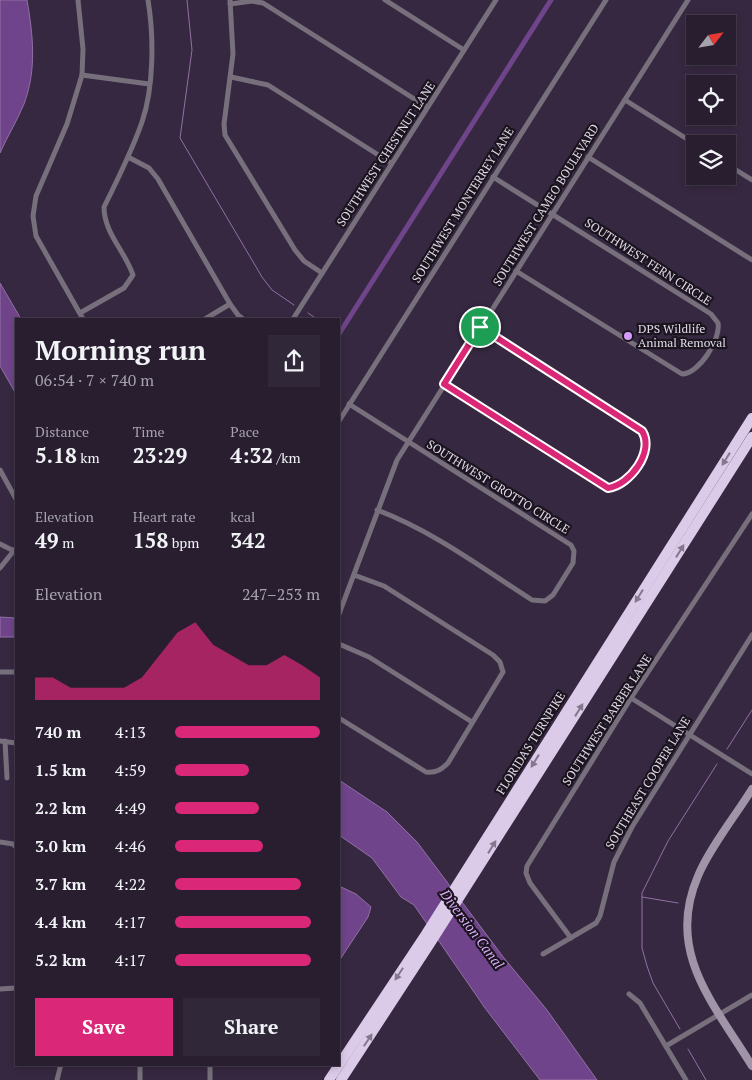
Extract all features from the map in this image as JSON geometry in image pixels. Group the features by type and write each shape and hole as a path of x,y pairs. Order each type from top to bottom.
{"highway":[{"name":"FLORIDA'S TURNPIKE","path":"341,1080 752,418"},
{"name":"FLORIDA'S TURNPIKE","path":"462,884 752,437"},
{"name":"FLORIDA'S TURNPIKE","path":"340,1064 429,938"},
{"name":"FLORIDA'S TURNPIKE","path":"329,1080 339,1066"}],"street":[{"path":"78,0 83,49 82,76 67,124 36,196 33,216 36,236 83,318"},
{"path":"80,313 124,288 133,275 129,264 104,220 104,207 128,158 142,120 149,84 152,41 148,0"},
{"path":"385,0 464,50"},
{"name":"SOUTHWEST CHESTNUT LANE","path":"294,318 496,0"},
{"name":"SOUTHWEST MONTERREY LANE","path":"340,419 606,0"},
{"name":"SOUTHWEST CAMEO BOULEVARD","path":"340,611 389,477 407,442 688,0"},
{"path":"322,273 304,261 295,250 225,135 224,124 233,54 230,2 252,1 263,3 427,107"},
{"path":"82,76 149,84"},
{"path":"231,77 268,85 391,163"},
{"path":"625,100 686,138"},
{"path":"588,157 752,260"},
{"path":"128,158 149,168 158,179 230,304 242,318"},
{"path":"736,170 752,180"},
{"name":"SOUTHWEST FERN CIRCLE","path":"493,177 711,314 718,322 718,336 698,367 688,374 682,374 516,271"},
{"path":"207,318 230,304"},
{"path":"444,384 608,488 618,486 633,473 646,448 646,438 642,431 480,327"},
{"name":"SOUTHWEST GROTTO CIRCLE","path":"348,404 571,545 574,551 573,563 554,595 545,601 532,600 422,530 400,518 377,510"},
{"path":"0,470 15,496"},
{"name":"SOUTHWEST BARBER LANE","path":"571,938 530,883 526,873 527,866 631,698 752,514"},
{"path":"0,544 15,551"},
{"path":"0,568 15,552"},
{"path":"340,719 426,772 433,773 442,769 448,763 503,672 500,662 493,655 384,586 354,574"},
{"name":"SOUTHEAST COOPER LANE","path":"543,954 596,923 600,916 614,862 632,827 752,635"},
{"path":"340,644 369,657 472,722"},
{"path":"0,672 15,672"},
{"path":"631,698 752,774"},
{"path":"7,778 2,741 15,743"},
{"path":"752,789 698,874 689,899 685,923 686,942 691,960 752,1066"},
{"path":"0,842 15,846"},
{"path":"0,989 15,988"},
{"path":"629,994 640,1003 686,1080"},
{"path":"666,1046 752,995"},
{"path":"57,1080 60,1066"},
{"path":"140,1066 140,1080"},
{"path":"210,1066 210,1080"}],"water":[{"path":"0,0 27,0 33,52 31,78 24,104 0,153"},
{"path":"0,283 20,318 15,318 15,392 0,366"},
{"path":"0,617 15,618 15,637 0,637"},
{"name":"Diversion Canal","path":"340,781 387,812 417,842 504,958 547,1010 597,1080 540,1080 485,1008 414,905 401,897 372,858 340,836"},
{"path":"340,886 356,894 371,907 368,917 340,959"}],"waterway":[{"path":"187,0 192,50 180,138 262,277 272,290 294,305"},
{"path":"340,332 551,0"},
{"path":"308,313 316,318"},
{"path":"727,749 752,710"},
{"path":"680,1029 653,983 647,966 642,948 642,893 668,841 717,764"},
{"path":"642,897 678,903"},
{"path":"688,1049 706,1080"}],"place":[{"name":"DPS Wildlife Animal Removal","path":"628,336"}],"route":[{"path":"480,327 631,422 642,431 646,438 646,448 633,473 625,481 618,486 608,488 444,384 480,327"}]}
